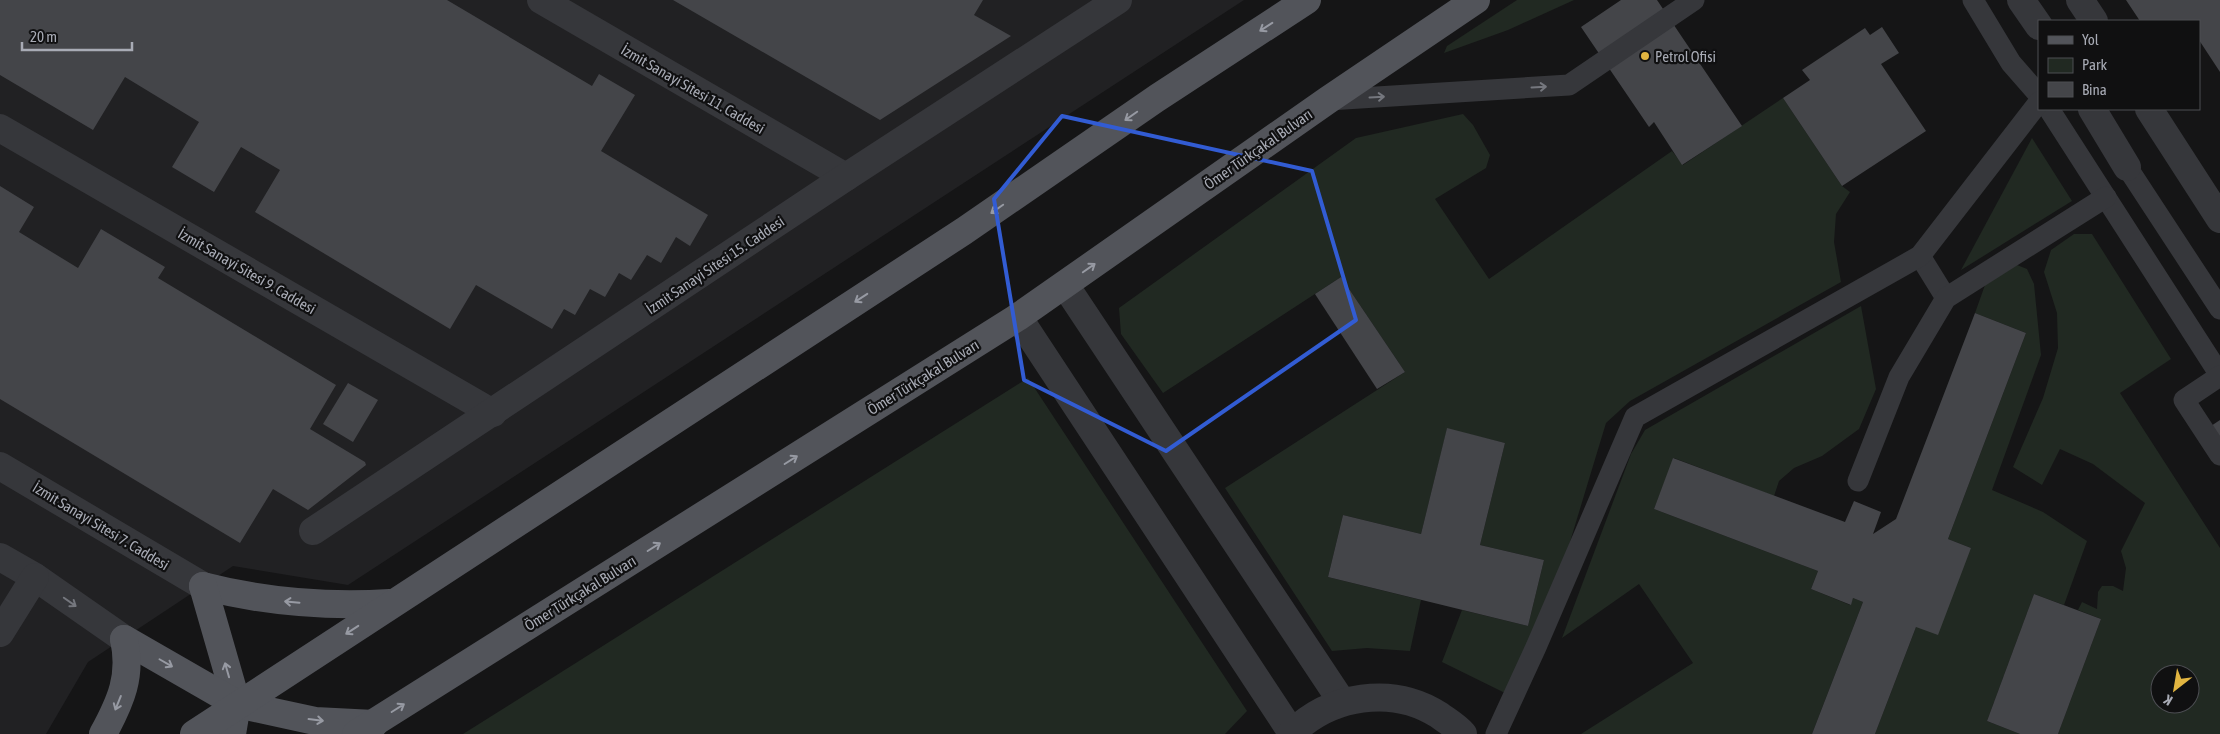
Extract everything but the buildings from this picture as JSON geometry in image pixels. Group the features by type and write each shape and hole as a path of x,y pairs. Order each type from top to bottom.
{"main road":[{"path":"194,734 237,704 964,231 1157,98 1307,0"},
{"name":"Ömer Türkçakal Bulvarı","path":"364,730 1018,317 1328,100 1476,0"},
{"path":"203,586 234,594 287,602 342,606 393,603"},
{"path":"203,586 237,704 232,734"},
{"path":"124,639 237,704 364,730"},
{"path":"103,734 125,685 128,657 124,639"}],"street":[{"name":"İzmit Sanayi Sitesi 11. Caddesi","path":"541,0 846,178"},
{"name":"İzmit Sanayi Sitesi 15. Caddesi","path":"313,531 1118,0"},
{"path":"2021,0 2038,25"},
{"path":"2080,0 2093,20"},
{"path":"2093,110 2127,167"},
{"path":"2150,110 2220,219"},
{"name":"İzmit Sanayi Sitesi 9. Caddesi","path":"0,128 493,413"},
{"path":"1064,285 1342,702"},
{"path":"1018,317 1291,733 1315,714 1342,702 1383,697 1424,706 1458,728 1463,734"},
{"name":"İzmit Sanayi Sitesi 7. Caddesi","path":"0,466 203,586"},
{"path":"0,557 34,577 124,639"},
{"path":"0,633 34,577"}],"lane":[{"path":"1328,100 1569,85 1694,0"},
{"path":"1973,0 2011,62 2038,94"},
{"path":"1496,734 1536,647 1635,417 1920,256 2038,103"},
{"path":"2050,110 2220,376 2184,400 2220,455"},
{"path":"2127,167 2220,310"},
{"path":"1858,481 1899,377 1946,298 2106,197"},
{"path":"1920,256 1946,298"}],"highlighted area":[{"path":"1062,116 1312,171 1356,320 1166,451 1024,380 994,199"}],"shaded area":[{"path":"0,0 1244,0 348,585 233,566 88,662 46,734 0,734"}],"green space":[{"path":"1517,0 1574,0 1508,30 1444,53 1447,46"},
{"path":"1783,98 1842,186 1850,192 1836,214 1834,242 1841,282 1630,401 1606,423 1543,631 1516,693 1503,692 1442,662 1462,610 1528,626 1544,560 1480,545 1505,443 1447,429 1421,534 1343,515 1328,577 1421,600 1410,651 1367,648 1332,651 1225,488 1405,372 1341,277 1163,393 1121,334 1119,308 1356,138 1463,114 1473,125 1490,155 1486,168 1435,199 1489,279 1672,151 1683,165"},
{"path":"2032,138 2072,201 1961,270"},
{"path":"2074,234 2092,234 2171,359 2120,393 2220,548 2220,734 2058,734 2101,619 2078,610 2082,602 2097,609 2098,592 2102,586 2113,586 2123,591 2126,568 2121,551 2145,503 2093,464 2060,449 2042,485 2013,467 2043,398 2058,348 2057,313 2044,272 2051,250"},
{"path":"2017,265 2027,269 2034,284 2041,355 1992,490 2043,512 2087,541 2064,605 2034,594 1987,721 2020,734 1875,734 1916,627 1971,548 1948,539 2026,333 1975,313 1985,285"},
{"path":"1861,306 1876,389 1859,429 1822,456 1794,468 1779,481 1774,496 1674,458 1654,509 1818,571 1811,589 1850,605 1853,598 1863,602 1812,734 1581,734 1693,663 1639,584 1562,638 1631,454 1645,430"},
{"path":"1028,378 1247,711 1225,734 463,734"}],"place":[{"name":"Petrol Ofisi","path":"1645,56"}]}
